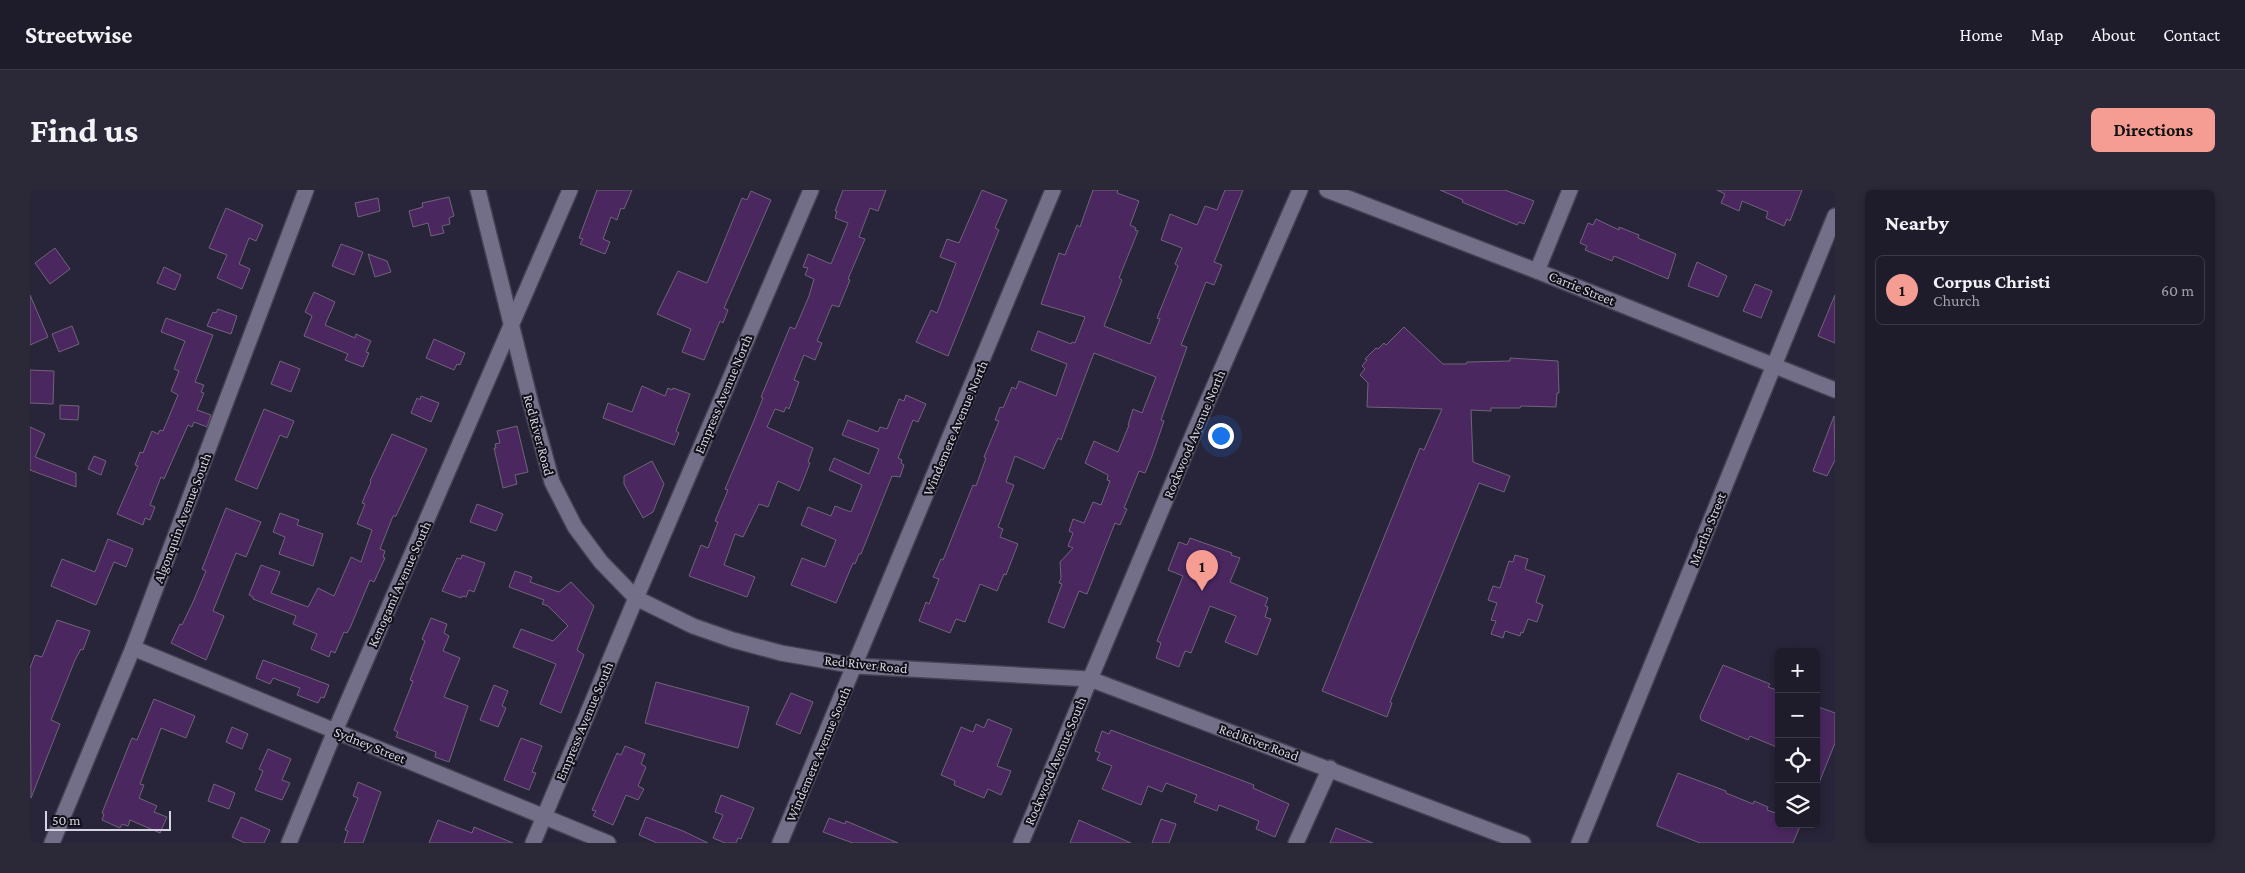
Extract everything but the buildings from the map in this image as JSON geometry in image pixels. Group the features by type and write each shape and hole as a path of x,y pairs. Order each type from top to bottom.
{"street":[{"name":"Algonquin Avenue South","path":"52,843 133,648 306,190"},
{"name":"Red River Road","path":"478,190 552,482 575,527 601,562 636,598 693,626 733,640 781,653 856,666 1090,679 1330,768 1515,842"},
{"name":"Kenogami Avenue South","path":"288,843 570,190"},
{"name":"Empress Avenue North","path":"636,598 811,190"},
{"name":"Windemere Avenue North","path":"856,666 1053,190"},
{"name":"Rockwood Avenue North","path":"1090,679 1195,430 1300,190"},
{"name":"Carrie Street","path":"1327,190 1538,271 1835,390"},
{"path":"1538,271 1570,190"},
{"name":"Martha Street","path":"1579,843 1835,216"},
{"name":"Empress Avenue South","path":"533,843 636,598"},
{"name":"Sydney Street","path":"133,648 608,843"},
{"name":"Windemere Avenue South","path":"780,843 856,666"},
{"name":"Rockwood Avenue South","path":"1021,843 1090,679"},
{"path":"1296,843 1330,768"}],"place":[{"name":"Corpus Christi","path":"1202,591"}]}
